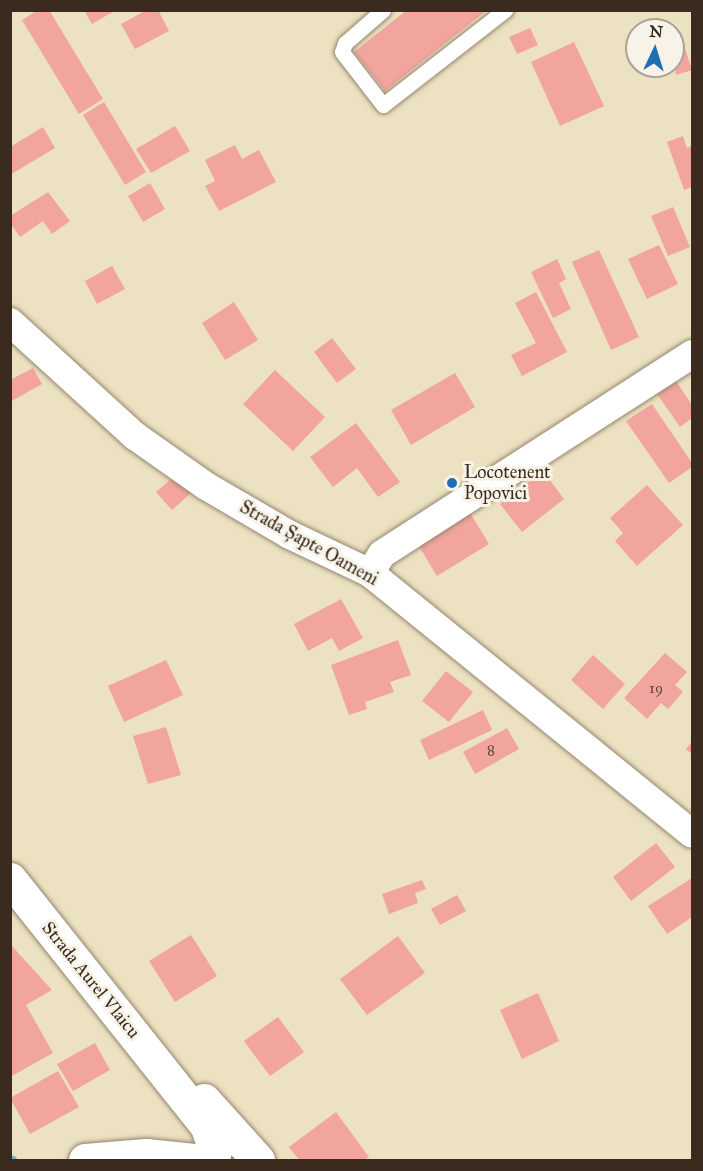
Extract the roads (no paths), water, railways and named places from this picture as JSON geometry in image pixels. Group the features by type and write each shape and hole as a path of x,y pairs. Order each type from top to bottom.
{"street":[{"name":"Strada Șapte Oameni","path":"10,322 135,436 179,467 290,535 370,573 693,834"},
{"path":"370,573 382,554 693,354"},
{"name":"Strada Aurel Vlaicu","path":"10,879 207,1126 216,1151 212,1161"},
{"path":"146,1155 166,1147 180,1132 182,1117 171,1080"},
{"name":"Strada Aurel Vlaicu","path":"171,1080 209,1103 258,1161"},
{"path":"85,1161 146,1155 194,1161"}],"lane":[{"path":"383,10 345,43 342,52 383,105 505,10"}],"place":[{"name":"Locotenent Popovici","path":"452,483"}]}
